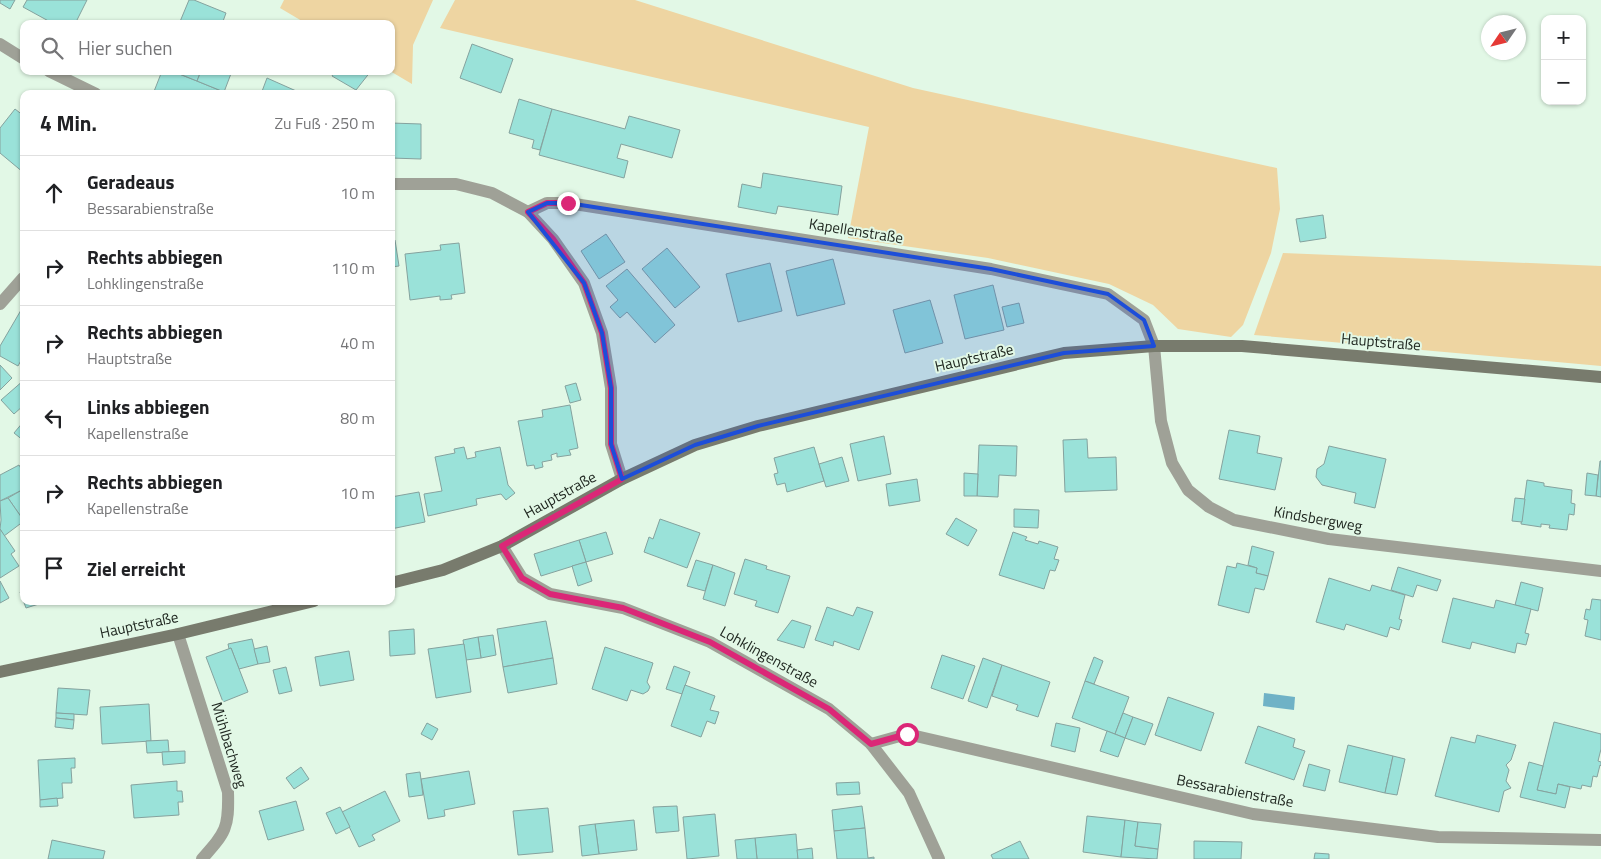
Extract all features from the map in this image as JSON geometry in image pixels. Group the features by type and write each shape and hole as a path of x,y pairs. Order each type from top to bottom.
{"main road":[{"name":"Hauptstraße","path":"395,582 443,570 502,546 622,479 695,445 758,426 1064,353 1154,346 1242,346 1601,377"},
{"name":"Hauptstraße","path":"0,672 178,634 298,605"}],"street":[{"path":"0,44 20,56"},
{"path":"57,75 88,90"},
{"path":"395,184 456,184 492,193 528,212 553,239 584,283 602,333 611,388 611,444 622,479"},
{"name":"Kapellenstraße","path":"528,212 547,203 568,203 991,269 1108,294 1144,320 1154,346"},
{"path":"0,304 20,281"},
{"name":"Kindsbergweg","path":"1154,346 1160,421 1172,462 1188,490 1209,507 1234,520 1328,539 1601,571"},
{"name":"Lohklingenstraße","path":"502,546 522,578 550,594 623,608 710,642 829,709 871,744 909,793 939,859"},
{"name":"Mühlbachweg","path":"178,634 228,792 229,819 220,839 202,859"},
{"name":"Bessarabienstraße","path":"871,744 907,734 1253,814 1438,837 1601,840"}],"highlighted area":[{"path":"547,203 568,203 991,269 1108,294 1144,320 1154,346 1064,353 758,426 695,445 622,479 611,444 611,388 602,333 584,283 528,212"}],"shaded area":[{"path":"284,0 433,0 413,45 412,84 395,74 395,20 300,20 280,8"},
{"path":"455,0 635,0 913,88 1277,168 1280,209 1271,253 1243,325 1231,337 1178,329 1153,305 1109,284 988,258 848,238 869,127 440,28"},
{"path":"1283,253 1601,266 1601,366 1254,335"}],"water":[{"path":"1264,693 1295,697 1294,710 1263,706"}],"building":[{"path":"0,0 15,0 10,9 0,3"},
{"path":"27,0 87,0 77,20 47,20 23,7"},
{"path":"189,0 194,0 226,13 223,20 181,20"},
{"path":"472,44 513,59 501,93 460,78"},
{"path":"160,75 182,75 219,90 155,90"},
{"path":"182,75 199,75 197,81"},
{"path":"199,75 230,75 225,90 219,90 197,81"},
{"path":"333,75 368,75 356,90"},
{"path":"267,78 294,90 262,90"},
{"path":"519,99 552,109 540,150 532,148 534,140 509,133"},
{"path":"15,109 20,113 20,170 0,153 0,128"},
{"path":"552,109 625,129 629,116 680,130 672,158 621,144 617,158 628,161 624,178 539,155"},
{"path":"395,123 421,124 421,159 395,158"},
{"path":"763,173 842,186 838,215 778,206 776,214 738,207 742,184 761,188"},
{"path":"1323,215 1326,238 1300,242 1296,219"},
{"path":"606,234 625,262 599,279 581,251"},
{"path":"395,240 399,266 395,266"},
{"path":"459,243 465,293 451,295 452,299 440,300 440,296 410,300 405,254 441,250 440,245"},
{"path":"667,248 700,287 675,308 642,269"},
{"path":"833,259 845,304 797,316 786,271"},
{"path":"770,263 782,311 738,322 726,274"},
{"path":"627,269 675,325 655,343 627,312 620,318 610,307 618,300 606,286"},
{"path":"993,285 1004,330 965,339 954,295"},
{"path":"930,300 943,343 905,353 893,310"},
{"path":"1019,303 1024,323 1007,327 1002,307"},
{"path":"20,312 20,362 18,366 0,356 0,346"},
{"path":"0,365 12,378 0,390"},
{"path":"20,383 20,409 14,414 1,400"},
{"path":"576,383 581,400 570,403 565,386"},
{"path":"570,405 578,448 569,450 571,455 557,457 557,453 551,455 552,460 542,462 543,467 535,469 534,465 527,466 518,421 543,417 542,410"},
{"path":"20,426 20,438 14,433"},
{"path":"1229,430 1260,436 1257,453 1282,458 1275,490 1219,479"},
{"path":"884,436 891,474 858,481 850,444"},
{"path":"1087,439 1088,458 1116,457 1117,490 1065,492 1063,440"},
{"path":"979,445 1017,446 1016,476 999,475 998,497 977,496"},
{"path":"1329,446 1386,459 1375,508 1354,503 1356,493 1322,485 1316,477 1317,469 1324,464"},
{"path":"464,447 467,459 476,457 475,452 500,447 508,485 515,493 506,500 501,494 476,499 477,505 428,516 424,494 442,491 435,457 455,453 454,449"},
{"path":"814,447 824,481 787,492 785,483 777,485 774,474 778,473 774,458"},
{"path":"842,457 849,481 826,487 819,464"},
{"path":"1601,461 1601,497 1596,496"},
{"path":"19,465 20,467 20,491 0,501 0,475"},
{"path":"964,473 978,474 977,496 964,496"},
{"path":"1587,473 1598,475 1596,496 1585,495"},
{"path":"917,479 920,501 889,506 886,484"},
{"path":"1527,480 1544,483 1544,486 1572,490 1571,503 1575,504 1574,515 1569,514 1567,530 1549,528 1550,525 1541,524 1541,527 1521,524"},
{"path":"20,491 20,515 8,498"},
{"path":"419,492 425,522 395,528 395,496"},
{"path":"8,498 20,515 20,524 4,536 0,529 0,501"},
{"path":"1515,498 1525,499 1522,522 1512,521"},
{"path":"1014,509 1039,510 1038,528 1014,527"},
{"path":"956,518 977,530 968,546 946,534"},
{"path":"660,519 700,533 687,568 644,552 649,537 653,539"},
{"path":"0,529 15,551 11,554 19,566 0,578"},
{"path":"606,532 613,554 586,562 579,540"},
{"path":"1013,532 1027,537 1025,540 1038,544 1039,541 1058,547 1054,559 1059,560 1055,571 1050,570 1044,589 999,575"},
{"path":"579,540 586,562 541,576 534,554"},
{"path":"1252,546 1274,552 1268,576 1256,573 1257,568 1248,565"},
{"path":"745,559 767,566 766,569 790,576 778,613 755,606 757,601 734,594"},
{"path":"696,560 713,565 705,591 687,586"},
{"path":"586,562 592,581 578,586 572,566"},
{"path":"1237,563 1257,568 1256,573 1268,576 1264,590 1255,588 1249,613 1218,605 1227,566 1236,568"},
{"path":"713,565 735,573 725,606 703,599"},
{"path":"1398,567 1441,580 1437,591 1417,585 1413,597 1391,590"},
{"path":"1329,578 1370,591 1372,585 1405,595 1399,619 1402,620 1399,630 1390,627 1387,637 1346,624 1344,630 1316,622"},
{"path":"0,581 9,598 0,603"},
{"path":"1521,582 1543,588 1538,611 1515,605"},
{"path":"1453,598 1494,608 1496,600 1531,609 1525,633 1529,634 1526,645 1517,643 1515,653 1472,642 1470,649 1442,642"},
{"path":"1592,599 1601,600 1601,640 1585,636 1588,620 1584,619 1586,609 1590,610"},
{"path":"25,605 36,605 26,608"},
{"path":"827,607 853,616 857,607 873,612 859,650 834,641 833,646 815,640"},
{"path":"792,620 811,626 804,648 777,640"},
{"path":"546,621 553,658 503,667 497,629"},
{"path":"414,629 415,654 390,656 389,631"},
{"path":"493,635 496,655 481,658 478,637"},
{"path":"478,637 481,658 466,660 463,640"},
{"path":"252,639 258,664 239,669 228,644"},
{"path":"464,644 471,692 436,698 428,649"},
{"path":"267,646 270,662 258,664 254,649"},
{"path":"605,647 653,663 647,682 650,687 648,691 643,694 631,690 627,701 592,689"},
{"path":"231,648 248,692 223,702 206,657"},
{"path":"349,651 354,680 320,686 315,657"},
{"path":"942,655 975,666 963,699 931,688"},
{"path":"1094,657 1103,661 1094,684 1085,681"},
{"path":"553,658 557,684 508,693 503,667"},
{"path":"983,658 1002,665 987,708 968,701"},
{"path":"1002,665 1050,682 1038,717 1016,710 1018,705 992,696"},
{"path":"674,666 690,672 682,694 666,689"},
{"path":"286,667 292,691 279,694 273,670"},
{"path":"1085,681 1129,697 1115,734 1072,718"},
{"path":"685,685 715,696 710,710 719,712 715,724 707,721 701,737 671,726"},
{"path":"58,688 90,690 87,715 56,713"},
{"path":"1168,697 1214,713 1201,751 1155,735"},
{"path":"149,704 151,741 102,744 100,707"},
{"path":"56,713 74,714 74,720 56,718"},
{"path":"1123,713 1133,717 1125,738 1115,734"},
{"path":"1133,717 1153,724 1145,745 1125,738"},
{"path":"56,718 74,720 73,729 55,727"},
{"path":"1554,722 1601,734 1601,749 1598,761 1601,762 1601,766 1597,777 1593,776 1591,787 1582,785 1581,789 1558,784 1556,794 1537,790"},
{"path":"427,723 438,729 432,740 421,734"},
{"path":"1056,723 1080,728 1075,752 1051,746"},
{"path":"1258,726 1295,739 1293,747 1305,751 1294,780 1245,763"},
{"path":"1107,731 1125,738 1118,757 1100,751"},
{"path":"1477,735 1516,745 1511,760 1506,765 1509,770 1506,781 1511,788 1504,791 1499,812 1435,796 1451,737 1475,743"},
{"path":"168,740 169,752 147,753 146,741"},
{"path":"1348,745 1393,756 1385,793 1339,782"},
{"path":"185,751 185,763 163,765 162,752"},
{"path":"1393,756 1405,759 1397,795 1385,793"},
{"path":"75,758 75,768 71,768 72,783 62,783 63,798 40,800 38,760"},
{"path":"1529,762 1543,766 1537,790 1556,794 1558,784 1570,787 1565,808 1520,797"},
{"path":"1309,764 1330,770 1325,791 1303,786"},
{"path":"301,767 309,779 294,789 286,778"},
{"path":"469,771 475,804 444,810 445,816 428,819 421,779"},
{"path":"420,772 423,795 409,797 406,774"},
{"path":"177,781 177,791 182,791 183,802 178,802 179,815 134,818 131,785"},
{"path":"859,782 860,794 837,795 836,783"},
{"path":"385,791 400,821 372,835 375,840 359,847 342,812"},
{"path":"57,798 58,806 40,807 40,800"},
{"path":"296,801 304,830 268,840 259,811"},
{"path":"677,806 679,831 656,833 653,807"},
{"path":"862,806 865,828 834,831 832,810"},
{"path":"340,807 350,827 336,834 326,813"},
{"path":"548,808 553,852 518,855 513,811"},
{"path":"715,814 719,856 687,859 683,817"},
{"path":"1087,816 1125,820 1121,857 1083,852"},
{"path":"634,820 637,850 599,854 595,824"},
{"path":"1125,820 1138,822 1135,846 1158,849 1157,859 1121,857"},
{"path":"1138,822 1161,824 1158,849 1135,846"},
{"path":"595,824 599,854 582,856 579,826"},
{"path":"865,828 868,858 874,857 874,859 837,859 834,831"},
{"path":"796,834 798,859 757,859 755,838"},
{"path":"755,838 757,859 737,859 735,840"},
{"path":"52,840 105,851 103,859 48,859"},
{"path":"1020,841 1029,859 993,859 991,855"},
{"path":"1194,841 1242,842 1241,859 1194,859"},
{"path":"812,848 813,859 798,859 797,850"},
{"path":"1315,853 1329,854 1329,859 1314,859"}],"route":[{"path":"568,203 547,203 528,212 553,239 584,283 602,333 611,388 611,444 622,479 502,546 522,578 550,594 623,608 710,642 829,709 871,744 907,734"}]}
